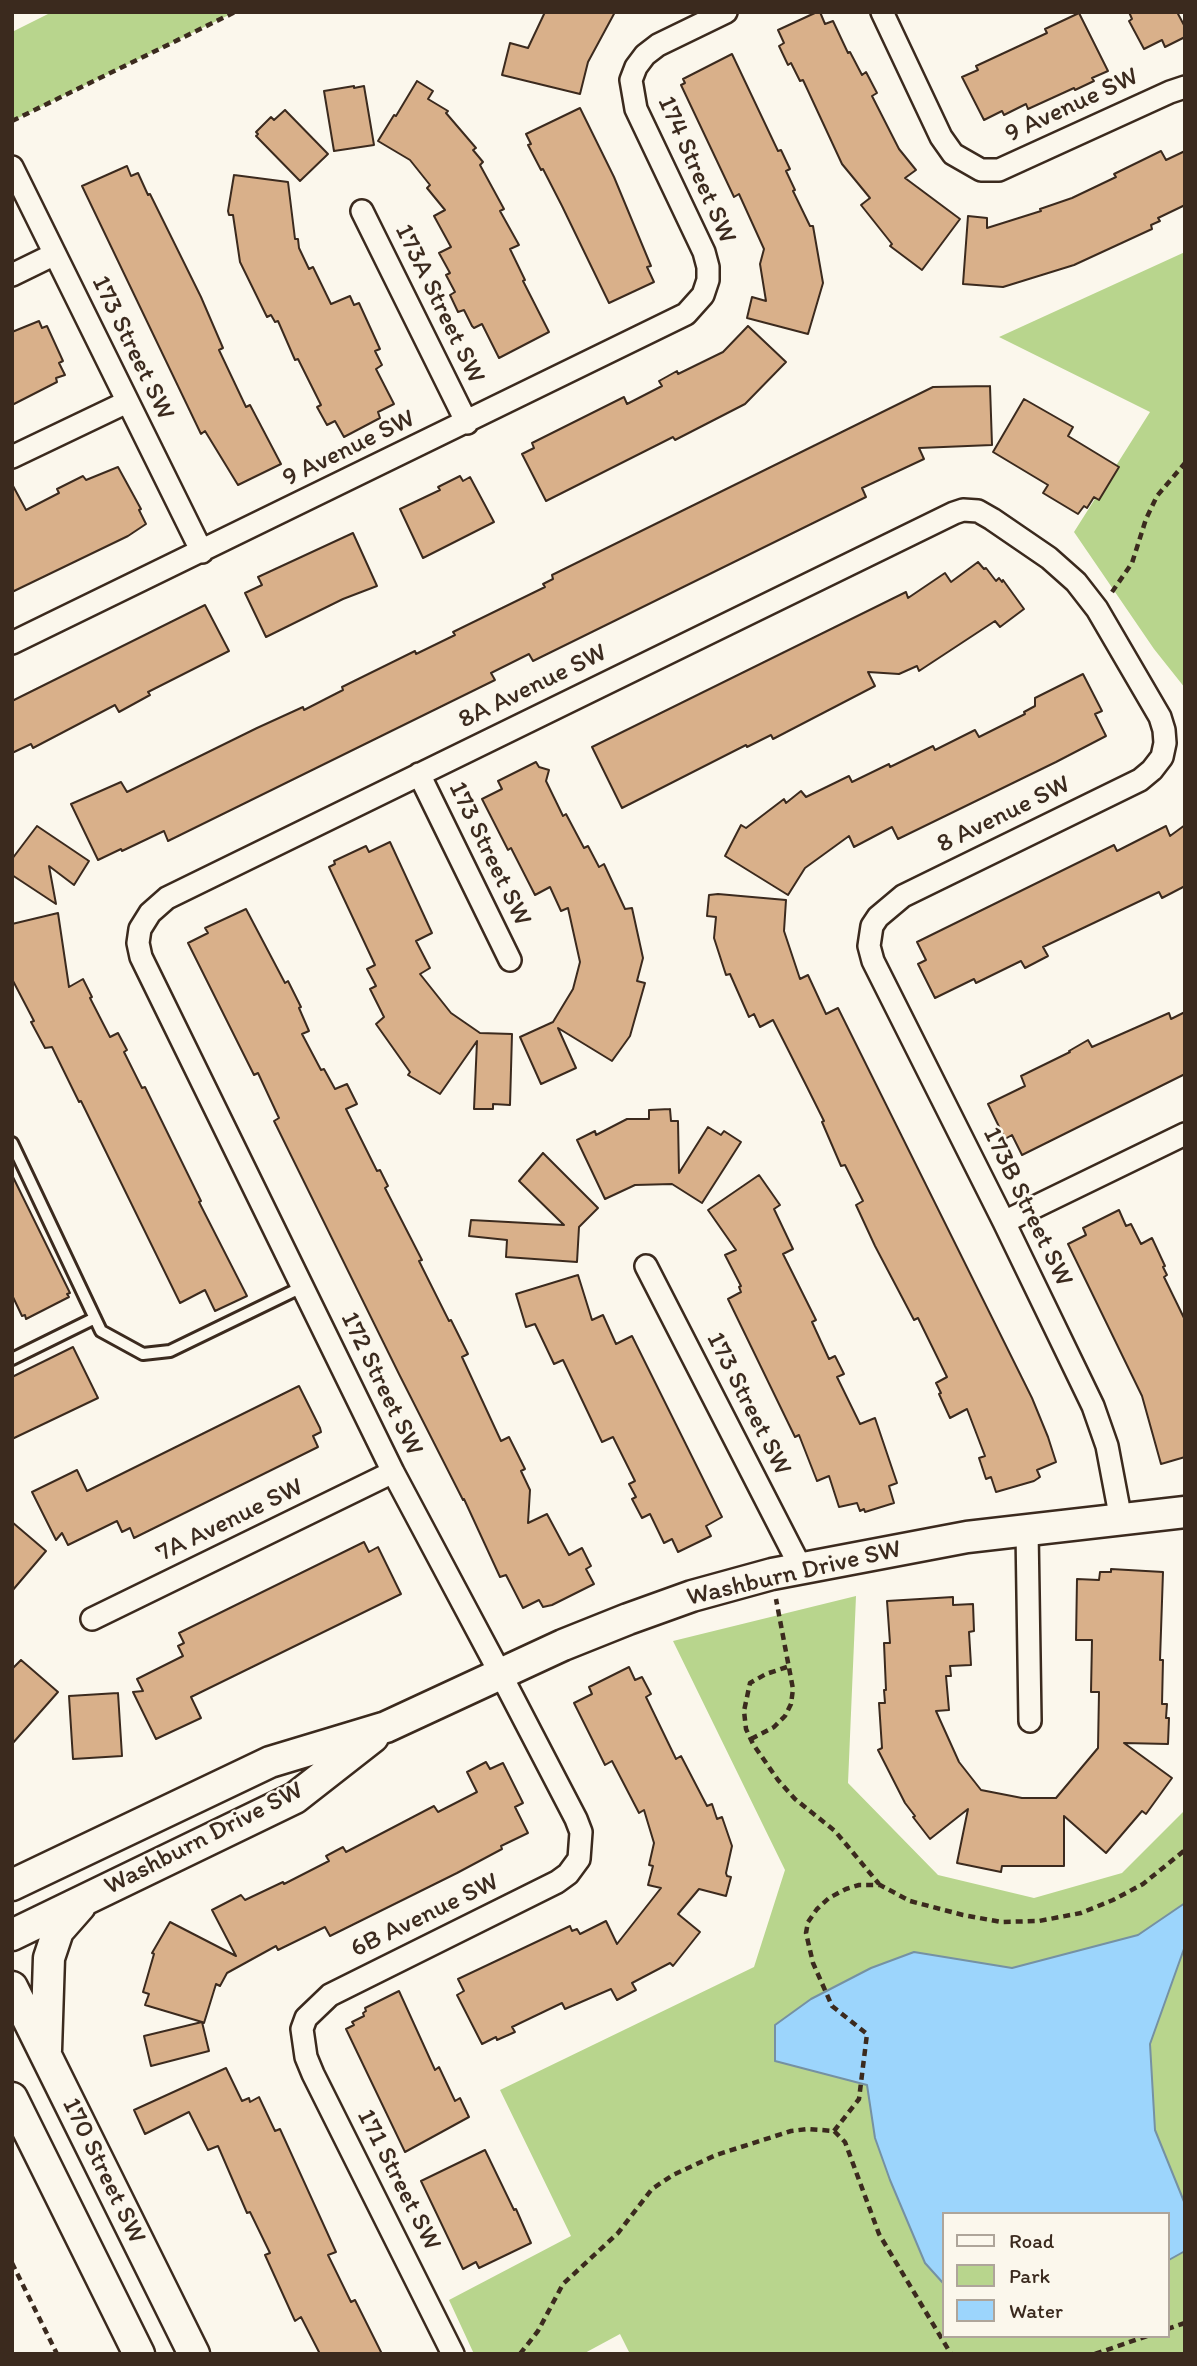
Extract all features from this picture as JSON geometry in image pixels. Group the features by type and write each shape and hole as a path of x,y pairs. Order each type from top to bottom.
{"street":[{"name":"174 Street SW","path":"703,295 708,280 704,252 636,109 631,80 645,55 726,12"},
{"name":"9 Avenue SW","path":"882,12 941,137 953,154 981,170 999,170 1185,87"},
{"name":"173 Street SW","path":"12,167 202,552"},
{"name":"173A Street SW","path":"362,211 467,423"},
{"path":"12,275 55,254"},
{"name":"9 Avenue SW","path":"12,643 674,322 695,306 703,295"},
{"path":"12,457 127,402"},
{"name":"8A Avenue SW","path":"140,929 149,913 166,898 954,513 963,510 978,511 1049,558 1076,582 1097,609"},
{"name":"8 Avenue SW","path":"872,926 888,906 903,896 1140,780 1162,757 1165,743 1160,717 1097,609"},
{"name":"173 Street SW","path":"419,774 510,960"},
{"name":"173B Street SW","path":"872,926 869,946 873,961 1093,1406 1107,1446 1121,1520"},
{"name":"172 Street SW","path":"140,929 138,943 141,957 302,1287 393,1472 576,1819 581,1832 579,1859"},
{"path":"1004,1222 1185,1133"},
{"name":"173 Street SW","path":"646,1266 787,1571"},
{"name":"7A Avenue SW","path":"92,1619 393,1472"},
{"name":"Washburn Drive SW","path":"21,1874 270,1762 386,1727 500,1673 628,1619 692,1596 787,1571 955,1539 1185,1512"},
{"path":"1027,1530 1030,1721"},
{"name":"Washburn Drive SW","path":"12,1935 295,1798 386,1727"},
{"name":"6B Avenue SW","path":"302,2029 306,2018 330,1995 556,1882 569,1874 579,1859"},
{"path":"46,2055 49,1958 58,1931 87,1898"},
{"name":"170 Street SW","path":"12,1987 194,2354"},
{"name":"171 Street SW","path":"302,2029 306,2057 313,2074 453,2354"},
{"name":"170 Street SW","path":"12,2098 139,2354"}],"lane":[{"path":"12,1143 101,1331 143,1354 170,1351 302,1287"},
{"path":"12,1359 94,1318"}],"path":[{"path":"12,121 235,12"},
{"path":"1097,609 1132,563 1146,519 1157,496 1185,463"},
{"path":"751,1738 774,1727 785,1716 791,1704 793,1689 787,1667 787,1571"},
{"path":"787,1667 750,1683 744,1711 746,1728 751,1738 778,1780 795,1799 835,1831 880,1885 910,1901 1001,1922 1039,1921 1081,1913 1113,1900 1143,1884 1185,1850"},
{"path":"834,2131 859,2099 867,2034 832,2006 813,1963 806,1933 808,1922 829,1898 846,1889 859,1885 880,1885"},
{"path":"520,2354 538,2331 563,2284 618,2233 652,2189 673,2175 716,2155 783,2133 808,2129 834,2131 845,2142 879,2234 951,2354"},
{"path":"12,2263 57,2354"},
{"path":"1095,2354 1141,2338"}],"green space":[{"path":"52,12 235,12 14,120 12,32"},
{"path":"1185,252 1185,688 1154,649 1074,532 1150,412 999,337"},
{"path":"856,1596 848,1783 938,1875 1034,1898 1122,1873 1185,1810 1185,2354 630,2354 620,2334 583,2354 474,2354 449,2300 571,2236 500,2090 754,1967 785,1870 673,1641"}],"water":[{"path":"1185,1903 1185,1946 1150,2044 1155,2130 1185,2204 1185,2251 1169,2260 1169,2212 942,2212 942,2282 925,2263 890,2180 875,2138 867,2085 775,2061 775,2025 811,1999 871,1968 914,1952 1012,1968 1138,1935"}],"building":[{"path":"545,12 615,12 588,62 580,94 502,75 510,43 528,48"},
{"path":"820,12 825,24 833,21 862,75 866,72 877,93 872,96 899,149 916,170 905,178 960,219 922,270 890,246 892,244 861,205 870,198 842,164 803,80 800,81 791,63 788,65 779,46 784,43 778,30"},
{"path":"1129,12 1177,12 1185,27 1185,37 1165,47 1162,40 1144,49 1129,21 1132,19"},
{"path":"1079,13 1108,71 1092,78 1094,81 1028,109 1026,104 1004,115 1002,111 984,120 962,77 978,70 976,66 1047,33 1045,29"},
{"path":"732,54 778,151 781,150 790,169 786,171 795,190 793,191 810,226 813,226 823,283 808,334 747,318 752,297 766,301 760,264 764,249 739,194 734,197 681,85 685,83 683,79"},
{"path":"417,81 433,91 428,99 448,111 446,113 476,148 473,150 483,162 480,165 504,209 500,211 519,245 510,249 549,332 499,358 482,324 474,328 464,310 458,312 450,295 455,292 446,275 450,273 439,253 451,247 434,216 445,210 427,188 430,185 410,160 378,141"},
{"path":"364,86 374,145 334,151 324,91"},
{"path":"580,108 614,177 651,266 647,267 654,282 609,303 562,206 528,145 531,144 526,134"},
{"path":"285,110 328,154 300,181 256,136 256,132 271,117 274,120"},
{"path":"1161,151 1166,160 1185,151 1185,205 1158,218 1160,221 1151,225 1152,229 1074,265 1003,287 963,284 968,216 987,218 987,228 1041,211 1040,209 1072,198 1116,177 1114,174"},
{"path":"127,166 131,176 138,173 148,195 150,194 201,297 223,348 219,350 246,407 250,405 281,464 238,485 205,431 201,434 82,186"},
{"path":"234,175 288,182 295,239 298,239 299,248 309,269 313,267 331,304 350,296 354,305 359,303 380,349 375,351 382,365 376,369 394,404 378,412 380,418 344,437 335,421 327,425 317,407 321,405 298,359 295,360 278,321 275,322 271,315 267,317 240,262 233,215 229,215 228,211"},
{"path":"39,321 42,328 47,326 63,361 59,363 65,375 56,378 57,382 12,405 12,332"},
{"path":"748,326 786,362 745,404 546,501 522,454 534,448 532,443 624,397 627,404 662,386 659,381 723,352"},
{"path":"990,386 992,445 919,448 924,459 862,488 866,497 533,661 529,654 491,673 495,680 168,841 164,831 98,860 71,804 121,782 127,792 257,728 303,707 304,710 343,690 342,687 415,651 416,654 455,635 453,632 545,587 543,584 553,579 552,575 933,387"},
{"path":"1024,399 1073,427 1068,436 1119,467 1099,500 1094,497 1087,508 1084,506 1078,514 1043,493 1048,485 993,452"},
{"path":"118,467 141,509 139,510 146,524 128,536 12,592 12,484 26,510 59,493 57,489 83,476 86,480"},
{"path":"460,476 463,481 470,477 494,522 423,558 400,509 440,490 438,487"},
{"path":"353,533 377,586 343,599 266,637 245,593 262,585 258,577"},
{"path":"978,562 996,581 999,578 1002,582 1003,580 1024,609 1000,627 995,621 919,671 917,666 899,674 868,672 875,686 773,739 771,735 747,747 746,745 622,808 592,747 906,592 908,598 945,573 951,582"},
{"path":"205,605 229,651 148,692 150,695 119,712 115,705 33,748 31,744 12,753 12,701"},
{"path":"1083,674 1102,711 1095,714 1106,736 1056,762 898,839 892,827 854,847 849,836 805,868 788,895 725,856 741,825 746,828 784,799 786,803 801,791 806,797 849,776 852,782 933,746 935,750 975,730 979,737 1025,714 1024,712 1035,706 1035,698"},
{"path":"536,762 539,767 549,770 546,781 563,816 566,814 584,848 588,846 599,867 604,864 625,909 632,908 643,958 637,981 645,983 630,1036 612,1061 558,1028 576,1068 541,1084 520,1037 553,1022 573,989 580,962 568,908 561,911 550,887 535,895 482,799 502,789 498,781"},
{"path":"1185,825 1185,886 1162,898 1159,892 1043,947 1048,956 1025,968 1021,961 976,983 974,979 935,998 918,964 926,960 917,942 1114,845 1117,851 1166,826 1170,836"},
{"path":"37,826 89,861 74,885 49,866 56,904 12,875 12,859"},
{"path":"390,842 432,933 416,941 430,968 420,974 451,1013 480,1033 512,1034 510,1105 493,1104 493,1109 474,1109 477,1041 440,1094 408,1075 410,1072 376,1024 384,1017 370,989 376,986 367,969 375,965 329,867 335,864 334,861 366,846 369,852"},
{"path":"709,895 786,900 784,931 800,979 808,975 826,1014 838,1008 1032,1398 1056,1462 1037,1470 1040,1477 1034,1481 996,1492 991,1477 986,1479 979,1458 985,1456 967,1409 950,1418 936,1383 947,1377 918,1318 914,1320 875,1246 856,1205 863,1201 845,1165 841,1166 822,1122 824,1121 807,1087 773,1020 760,1027 754,1014 749,1017 730,974 726,975 714,938 716,917 707,916"},
{"path":"246,909 285,983 288,981 301,1007 299,1008 309,1031 302,1034 321,1070 324,1069 335,1089 347,1084 357,1104 346,1109 377,1171 380,1170 388,1186 385,1188 422,1260 419,1261 468,1354 462,1357 501,1441 509,1437 525,1469 521,1471 530,1490 528,1523 547,1514 569,1555 582,1548 591,1566 586,1569 594,1584 552,1605 543,1607 539,1600 523,1608 506,1575 500,1577 464,1499 274,1121 279,1118 258,1073 254,1075 188,943 208,933 205,928"},
{"path":"58,913 69,987 83,979 110,1037 118,1033 127,1050 124,1052 142,1088 145,1087 247,1296 215,1311 205,1290 180,1303 81,1101 79,1102 52,1047 45,1048 12,979 12,924"},
{"path":"1185,1012 1185,1074 1022,1155 1012,1135 1005,1139 988,1104 1025,1086 1021,1076 1088,1040 1092,1047 1169,1013 1171,1019"},
{"path":"670,1109 671,1121 678,1121 679,1173 708,1127 721,1135 724,1131 741,1142 702,1203 672,1184 635,1185 605,1199 577,1140 595,1131 596,1135 627,1119 649,1119 649,1110"},
{"path":"543,1153 598,1208 579,1227 577,1262 506,1257 507,1240 469,1236 471,1220 564,1225 519,1181"},
{"path":"12,1175 70,1293 67,1294 69,1297 26,1319 12,1295"},
{"path":"759,1175 780,1205 774,1209 793,1249 783,1254 816,1320 812,1322 829,1359 835,1356 844,1374 837,1377 860,1424 875,1418 897,1483 889,1486 894,1503 865,1512 864,1509 860,1511 857,1503 839,1507 829,1476 817,1481 799,1435 795,1437 728,1299 741,1292 741,1286 725,1255 736,1250 708,1210"},
{"path":"1119,1210 1126,1226 1131,1224 1141,1244 1152,1238 1165,1266 1163,1267 1167,1275 1164,1277 1185,1320 1185,1457 1161,1464 1142,1396 1068,1244 1086,1235 1083,1228"},
{"path":"578,1275 592,1320 603,1315 616,1344 632,1336 722,1517 706,1526 711,1536 678,1552 672,1539 664,1543 650,1514 642,1518 632,1499 636,1497 629,1484 635,1481 613,1437 602,1442 563,1360 554,1364 535,1324 526,1327 516,1294"},
{"path":"73,1347 98,1398 12,1439 12,1377"},
{"path":"299,1386 320,1428 321,1432 313,1436 318,1447 134,1538 130,1528 122,1532 117,1521 68,1545 62,1533 56,1540 32,1492 77,1470 87,1491"},
{"path":"12,1522 46,1551 12,1591"},
{"path":"364,1542 369,1552 378,1547 401,1594 191,1697 201,1718 156,1739 133,1692 143,1691 137,1679 183,1656 178,1646 184,1643 179,1633"},
{"path":"1111,1569 1163,1572 1160,1660 1163,1660 1162,1704 1167,1704 1166,1718 1169,1718 1168,1744 1124,1743 1172,1778 1146,1814 1142,1811 1106,1853 1064,1816 1064,1866 1002,1866 1001,1872 957,1863 968,1809 930,1839 913,1817 915,1816 905,1803 878,1750 882,1748 879,1703 885,1703 886,1690 884,1643 890,1643 887,1601 953,1597 953,1605 973,1604 974,1631 969,1632 971,1665 950,1666 951,1676 946,1676 949,1710 936,1711 959,1762 981,1790 1022,1798 1056,1798 1098,1748 1099,1692 1091,1692 1092,1640 1076,1640 1077,1579 1099,1580 1100,1572 1111,1572"},
{"path":"21,1660 58,1692 12,1744 12,1669"},
{"path":"629,1667 635,1680 642,1677 651,1694 646,1697 676,1759 681,1756 707,1806 712,1804 717,1819 722,1817 732,1846 726,1873 731,1877 726,1896 699,1889 678,1914 700,1932 673,1966 670,1963 632,1983 636,1990 617,2000 611,1989 565,2009 562,2003 512,2027 515,2032 482,2044 457,1995 464,1991 458,1979 570,1926 572,1931 577,1929 580,1934 606,1921 617,1944 661,1888 648,1885 653,1866 649,1865 654,1843 644,1810 639,1813 612,1761 605,1765 574,1703 592,1694 589,1687"},
{"path":"118,1693 122,1756 73,1759 69,1696"},
{"path":"486,1762 490,1769 503,1763 523,1803 515,1807 528,1833 457,1873 330,1936 325,1927 278,1950 276,1946 227,1973 220,1986 216,1984 204,2023 145,2005 149,1994 143,1992 154,1954 152,1953 170,1922 236,1956 212,1910 241,1895 245,1900 283,1882 284,1884 329,1861 326,1856 343,1847 346,1852 434,1806 438,1812 477,1792 467,1772"},
{"path":"399,1991 435,2070 439,2067 455,2101 460,2098 469,2117 405,2152 346,2029 354,2025 352,2022 364,2016 365,2008"},
{"path":"202,2022 209,2051 151,2066 144,2036"},
{"path":"226,2068 242,2101 249,2098 250,2102 259,2097 275,2131 280,2129 336,2252 328,2255 351,2302 355,2300 382,2354 320,2354 301,2317 295,2321 265,2255 270,2253 250,2212 247,2213 218,2146 208,2150 189,2112 145,2134 134,2110"},
{"path":"485,2150 531,2243 479,2268 476,2262 463,2269 421,2181"}]}
